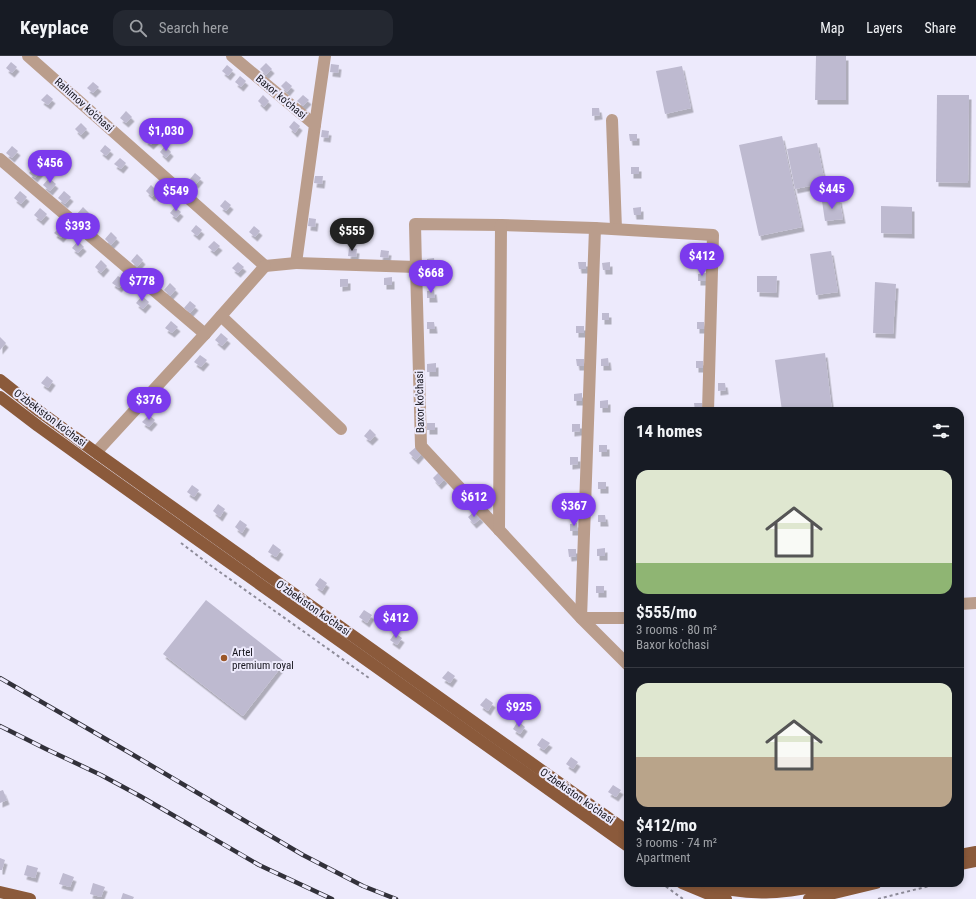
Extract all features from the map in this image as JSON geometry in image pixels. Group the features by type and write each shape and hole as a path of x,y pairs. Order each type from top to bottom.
{"main road":[{"name":"O'zbekiston ko'chasi","path":"0,380 38,411 624,829"},
{"name":"O'zbekiston ko'chasi","path":"0,397 60,442 624,843"},
{"path":"964,854 976,852"},
{"path":"964,863 976,861"},
{"path":"692,887 726,899"},
{"path":"719,887 741,894 772,894 816,887"},
{"path":"809,899 859,887"},
{"path":"0,892 30,899"}],"street":[{"name":"Rahimov ko'chasi","path":"28,56 265,266"},
{"name":"Baxor ko'chasi","path":"232,56 315,125 296,264"},
{"path":"315,125 325,56"},
{"path":"612,120 616,229"},
{"path":"0,159 205,334"},
{"name":"Baxor ko'chasi","path":"502,225 415,224 421,446 581,618 624,661"},
{"path":"500,530 502,225 595,228 714,235 708,407"},
{"path":"595,228 581,618 624,618"},
{"path":"98,454 100,448 205,334 265,266 296,264 416,267"},
{"path":"221,316 341,429"},
{"path":"964,604 976,603"}],"path":[{"path":"666,887 683,899"},
{"path":"878,899 925,887"}],"building":[{"path":"816,56 846,56 846,100 815,100"},
{"path":"11,62 17,67 12,73 6,68"},
{"path":"266,63 272,69 266,75 260,69"},
{"path":"331,64 339,65 338,73 330,72"},
{"path":"227,65 233,70 228,76 222,71"},
{"path":"682,66 691,108 665,114 656,71"},
{"path":"240,76 246,81 241,87 235,82"},
{"path":"286,81 292,86 287,92 281,86"},
{"path":"93,82 99,87 93,93 87,88"},
{"path":"47,94 53,99 48,105 41,100"},
{"path":"263,95 269,101 264,107 258,101"},
{"path":"303,95 309,100 303,106 297,101"},
{"path":"937,95 969,95 968,183 936,182"},
{"path":"592,108 599,108 600,115 592,116"},
{"path":"126,111 132,117 126,123 120,118"},
{"path":"294,121 300,126 295,133 289,127"},
{"path":"81,123 87,129 81,135 75,129"},
{"path":"322,130 329,131 328,138 321,137"},
{"path":"151,134 157,139 151,145 145,140"},
{"path":"629,134 637,134 637,141 630,141"},
{"path":"782,136 802,227 759,236 739,145"},
{"path":"817,143 825,183 795,189 787,149"},
{"path":"105,145 111,150 106,156 100,151"},
{"path":"12,146 18,151 12,158 6,153"},
{"path":"165,146 171,152 166,158 160,152"},
{"path":"120,158 126,163 121,169 114,164"},
{"path":"35,166 41,171 35,178 29,173"},
{"path":"631,167 639,167 639,174 631,174"},
{"path":"195,173 201,178 196,184 190,179"},
{"path":"315,176 323,176 322,184 314,183"},
{"path":"49,178 56,184 50,191 43,185"},
{"path":"151,185 157,191 152,197 146,191"},
{"path":"20,191 27,197 21,204 14,198"},
{"path":"64,191 71,197 65,204 58,198"},
{"path":"839,198 843,219 825,221 822,201"},
{"path":"225,200 231,205 226,211 220,206"},
{"path":"881,206 912,207 912,234 881,233"},
{"path":"83,207 89,213 83,220 77,214"},
{"path":"175,207 181,212 176,218 170,213"},
{"path":"641,207 641,215 634,215 633,208"},
{"path":"40,208 47,214 41,221 34,215"},
{"path":"309,218 316,219 315,227 308,226"},
{"path":"196,225 202,230 197,236 191,231"},
{"path":"61,226 67,231 61,238 54,233"},
{"path":"254,226 260,231 255,237 249,232"},
{"path":"111,232 117,238 111,245 105,239"},
{"path":"78,241 84,247 78,253 72,248"},
{"path":"214,241 220,246 214,252 208,247"},
{"path":"349,248 357,249 356,257 348,256"},
{"path":"381,250 389,251 388,258 380,257"},
{"path":"831,251 838,292 816,295 810,254"},
{"path":"137,254 143,260 137,267 131,261"},
{"path":"434,258 435,266 427,266 427,259"},
{"path":"101,260 107,266 101,273 95,267"},
{"path":"238,262 244,267 238,273 232,268"},
{"path":"578,262 586,262 586,269 579,269"},
{"path":"610,262 610,270 603,270 602,263"},
{"path":"153,269 160,275 154,281 147,276"},
{"path":"706,273 706,281 698,281 698,274"},
{"path":"118,276 125,281 119,288 112,283"},
{"path":"757,276 777,276 776,293 757,292"},
{"path":"392,277 392,285 384,285 384,278"},
{"path":"340,279 348,279 348,286 340,287"},
{"path":"875,282 896,284 893,334 873,333"},
{"path":"170,283 176,289 170,296 164,290"},
{"path":"434,290 435,298 427,298 427,291"},
{"path":"142,296 149,302 143,309 136,303"},
{"path":"190,301 196,306 190,313 184,308"},
{"path":"602,313 609,313 609,320 602,320"},
{"path":"171,321 178,327 172,333 165,328"},
{"path":"427,322 434,322 435,329 427,329"},
{"path":"697,322 704,322 705,329 697,329"},
{"path":"576,326 584,326 584,333 576,333"},
{"path":"221,333 228,339 222,346 215,340"},
{"path":"0,337 6,343 0,350"},
{"path":"825,353 832,407 781,407 775,360"},
{"path":"200,355 207,360 201,367 194,362"},
{"path":"608,358 609,366 601,366 601,359"},
{"path":"576,359 584,359 584,366 577,366"},
{"path":"696,361 703,361 703,368 696,368"},
{"path":"436,363 436,372 427,372 427,364"},
{"path":"47,376 53,381 48,388 41,383"},
{"path":"718,383 725,383 726,390 718,391"},
{"path":"582,393 582,401 574,401 574,394"},
{"path":"608,400 608,408 600,408 600,401"},
{"path":"694,403 702,403 702,407 694,407"},
{"path":"149,415 155,420 149,427 142,422"},
{"path":"427,423 435,423 435,430 427,430"},
{"path":"572,424 580,424 580,431 572,432"},
{"path":"370,429 376,435 370,441 364,436"},
{"path":"599,445 607,445 607,452 599,452"},
{"path":"416,447 422,453 416,460 409,453"},
{"path":"570,457 578,457 578,464 570,465"},
{"path":"439,472 445,479 439,485 433,478"},
{"path":"598,482 606,482 606,489 598,489"},
{"path":"192,485 199,490 194,497 187,492"},
{"path":"570,493 578,493 578,500 570,500"},
{"path":"218,504 225,509 220,517 213,511"},
{"path":"475,511 481,518 474,524 468,517"},
{"path":"598,515 605,515 606,522 598,522"},
{"path":"240,520 247,525 242,533 235,527"},
{"path":"577,523 578,531 570,531 570,524"},
{"path":"273,544 281,550 276,557 268,552"},
{"path":"605,548 605,556 597,556 597,549"},
{"path":"568,549 576,549 576,556 569,557"},
{"path":"320,578 327,583 322,591 315,585"},
{"path":"596,586 604,586 604,593 596,593"},
{"name":"Artel premium royal","path":"206,600 285,662 243,716 163,654"},
{"path":"364,610 372,615 367,623 359,617"},
{"path":"395,633 402,638 397,645 390,640"},
{"path":"448,671 455,676 450,683 442,678"},
{"path":"486,698 493,703 488,711 480,705"},
{"path":"518,721 525,727 520,734 513,729"},
{"path":"542,738 550,743 544,750 537,745"},
{"path":"571,757 578,762 573,769 566,764"},
{"path":"613,785 621,790 616,797 608,792"},
{"path":"3,790 7,800 0,803 0,791"},
{"path":"0,858 5,860 2,870 0,870"},
{"path":"27,865 38,868 35,878 24,875"},
{"path":"63,873 74,877 70,887 59,884"},
{"path":"93,883 105,887 101,897 90,894"},
{"path":"123,893 134,897 133,899 121,899"}],"railway":[{"path":"0,678 303,855 363,886 396,899"},
{"path":"0,726 101,775 259,865 332,899"}],"place":[{"name":"Artel premium royal","path":"224,658"}]}
